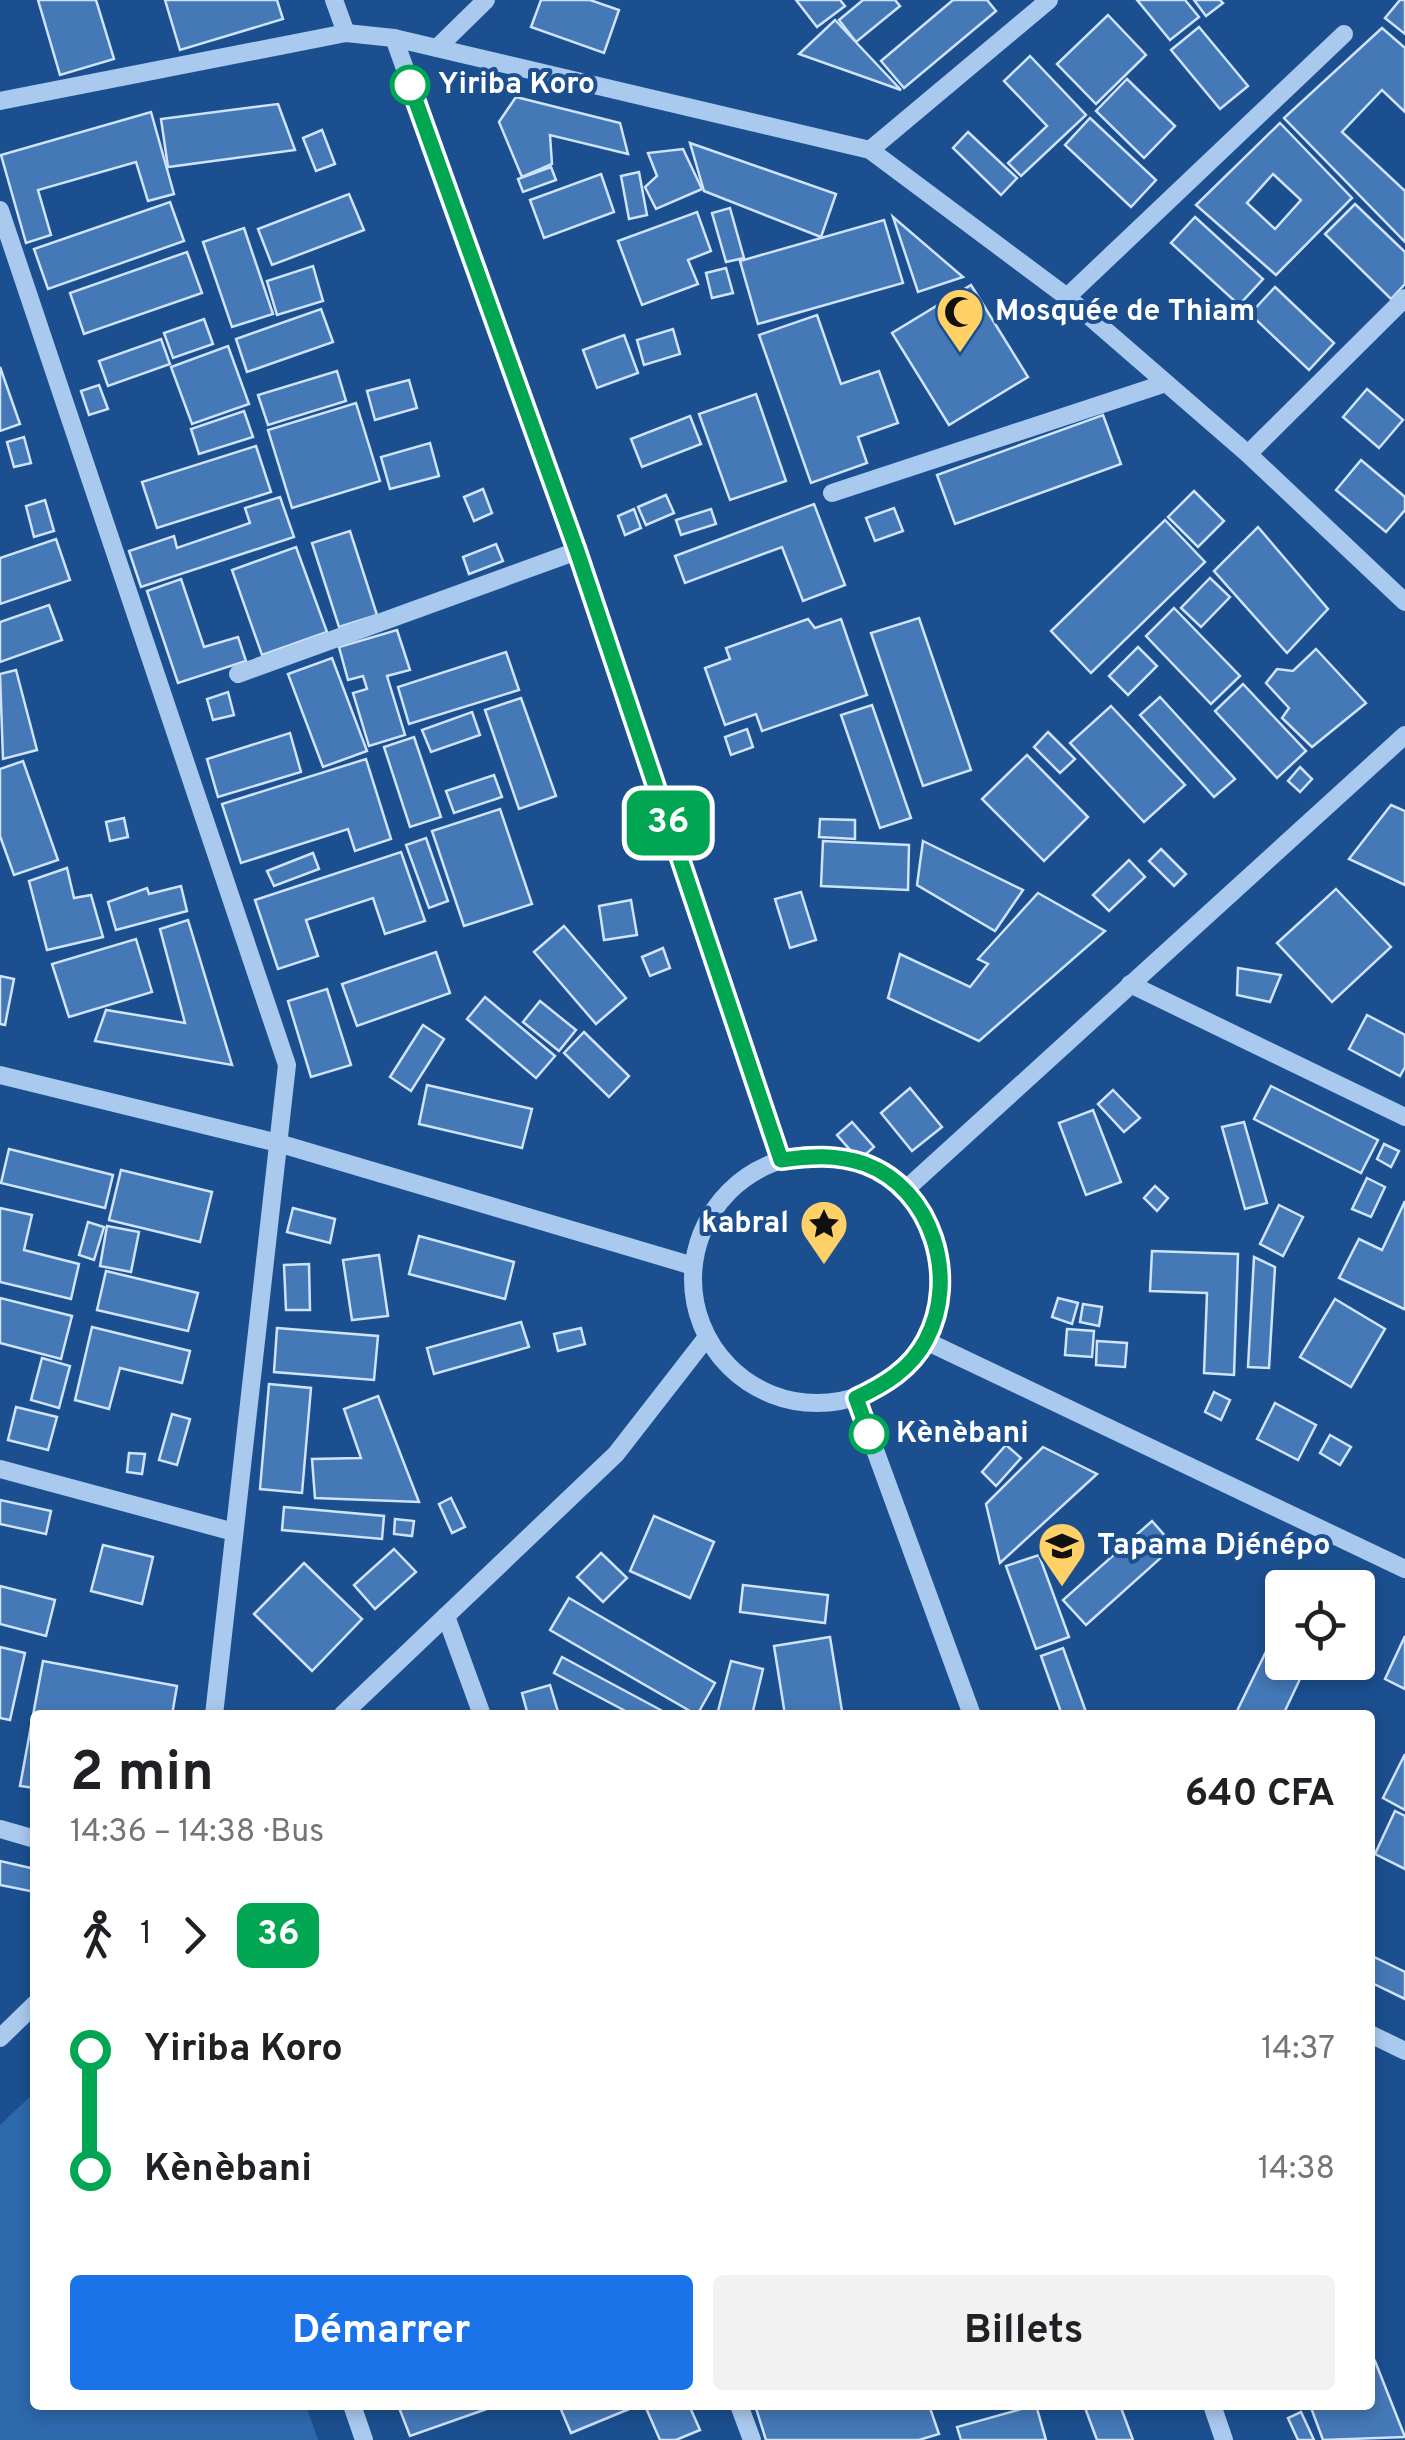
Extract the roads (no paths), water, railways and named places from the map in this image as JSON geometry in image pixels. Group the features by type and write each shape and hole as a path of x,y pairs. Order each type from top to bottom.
{"street":[{"path":"334,0 346,33"},
{"path":"437,48 486,0"},
{"path":"870,150 1048,0"},
{"path":"0,102 346,33 394,38 870,150 1067,297 1248,454 1405,602"},
{"path":"1067,297 1344,34"},
{"path":"394,38 577,551 781,1160"},
{"path":"0,210 287,1065 215,1710"},
{"path":"1248,454 1405,298"},
{"path":"832,493 1166,383"},
{"path":"238,674 577,551"},
{"path":"904,1191 1405,735"},
{"path":"1130,984 1405,1117"},
{"path":"0,1074 278,1143 693,1266"},
{"path":"825,1154 868,1165 904,1191 928,1224 940,1262 940,1303 926,1340 908,1365 884,1385 856,1398 813,1404 770,1394 734,1372 707,1337 695,1303 693,1266 702,1231 721,1199 748,1175 781,1160 825,1154"},
{"path":"347,1710 616,1454 707,1337"},
{"path":"926,1340 1405,1569"},
{"path":"856,1398 970,1710"},
{"path":"0,1469 234,1532"},
{"path":"446,1616 480,1710"},
{"path":"0,1829 30,1838"},
{"path":"0,2038 30,2009"},
{"path":"1375,2036 1405,2051"},
{"path":"354,2410 364,2440"},
{"path":"740,2410 752,2440"},
{"path":"1214,2410 1224,2440"}],"place":[{"name":"Yiriba Koro","path":"410,85"},
{"name":"Mosquée de Thiam","path":"960,354"},
{"name":"kabral","path":"824,1266"},
{"name":"Kènèbani","path":"869,1434"},
{"name":"Tapama Djénépo","path":"1062,1588"}]}
